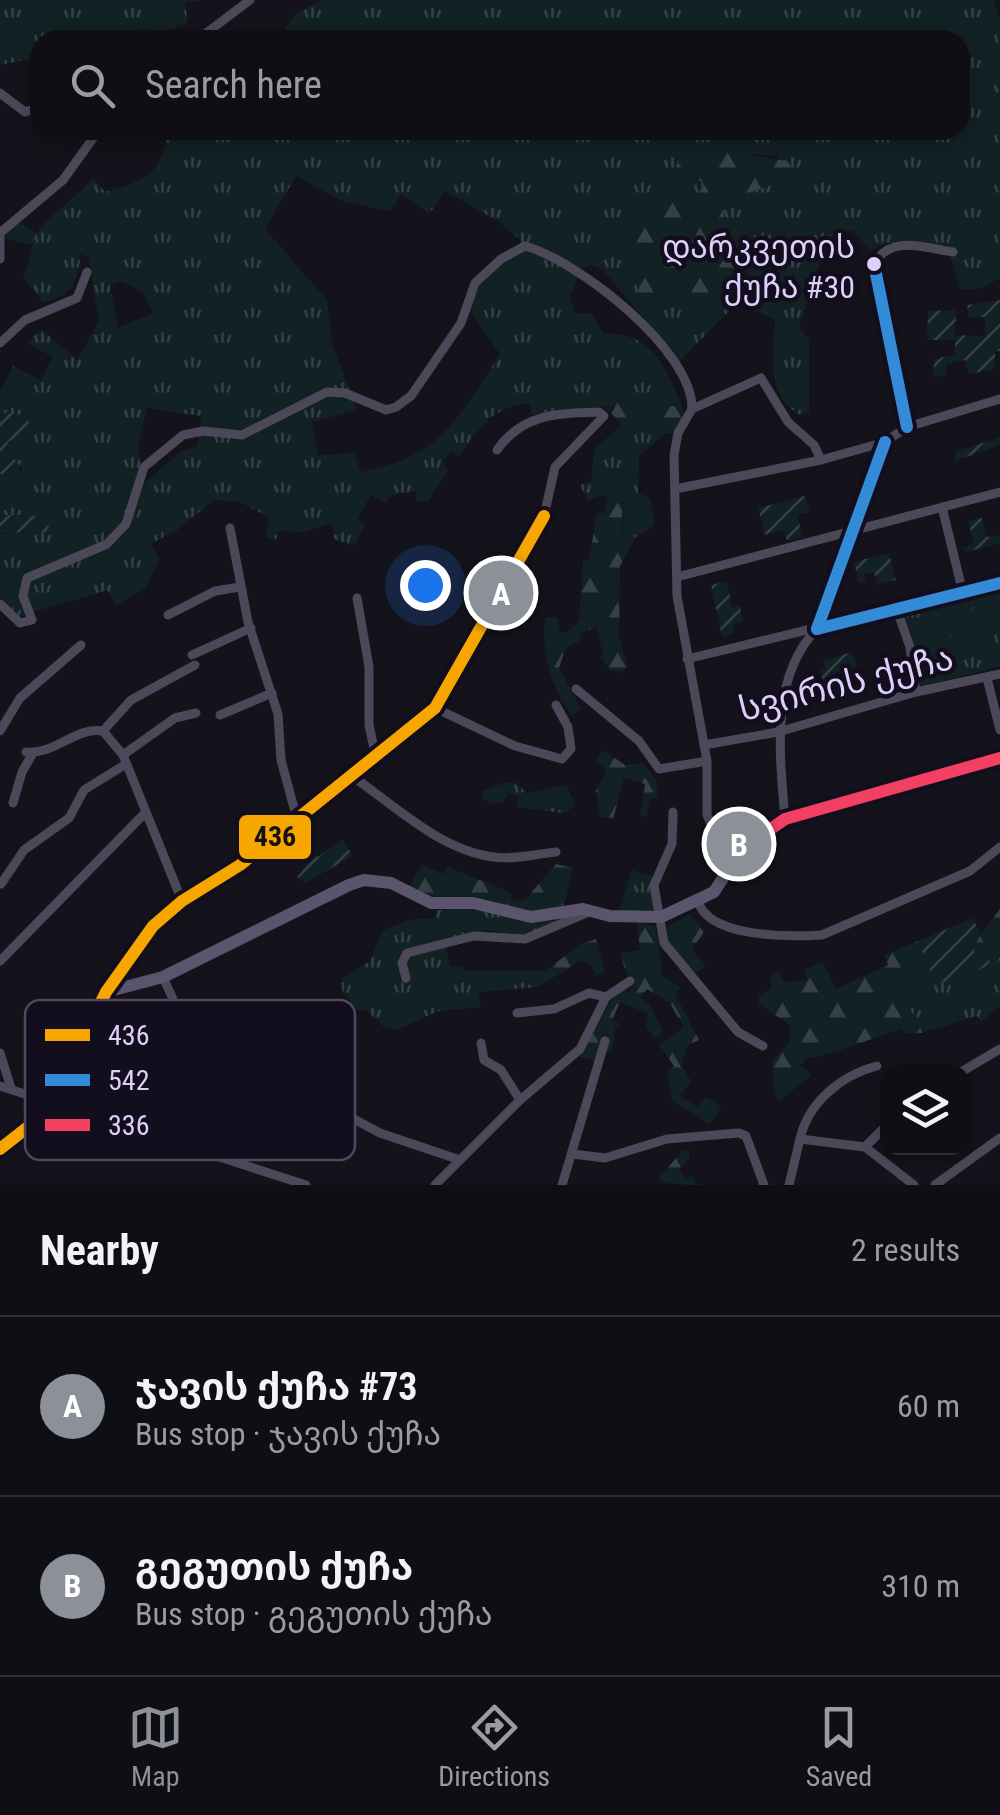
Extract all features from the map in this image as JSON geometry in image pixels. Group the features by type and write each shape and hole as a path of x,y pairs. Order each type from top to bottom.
{"street":[{"path":"210,30 250,0"},
{"path":"0,93 25,112 30,110"},
{"path":"0,260 0,234 63,180 92,140"},
{"path":"907,427 874,264 880,254 902,244 953,252"},
{"path":"0,604 17,622 32,620 24,596 27,578 107,544 126,524 144,467 183,436 203,432 242,435 327,392 345,393 386,410 396,407 410,396 461,323 475,283 501,259 525,246 552,259 645,323 687,383 692,409"},
{"path":"0,344 25,320 66,306 77,298 87,272"},
{"path":"742,850 709,824 707,762 687,660 677,577 678,433 692,409 761,378 788,422 818,449 821,460"},
{"path":"675,489 821,460 886,442 907,427 1000,399"},
{"path":"102,1000 140,939 182,900 240,864 434,708 544,516 554,467 604,416 599,412 550,414 526,421 497,450"},
{"path":"785,819 778,732 792,672 806,641 817,629 886,442"},
{"path":"677,577 1000,492"},
{"path":"942,507 963,593"},
{"path":"230,528 240,587 272,693 281,760 298,819"},
{"path":"687,660 1000,583"},
{"path":"168,615 214,592 240,587"},
{"path":"357,598 369,667 369,725 375,753"},
{"path":"897,610 910,647 916,692"},
{"path":"103,731 130,700 250,628"},
{"path":"0,731 20,698 80,645"},
{"name":"სვირის ქუჩა","path":"704,744 778,732 916,692 1000,674"},
{"path":"987,678 1000,730"},
{"path":"576,690 639,742 659,770 707,762"},
{"path":"220,714 272,693"},
{"path":"434,708 515,746 562,759 571,749 570,737 556,706"},
{"path":"1,884 24,850 69,818 84,790 175,718 196,713"},
{"path":"13,804 29,753 50,752 91,729 103,731 124,759 182,900"},
{"path":"106,992 163,977 364,880 391,884 431,902 473,903 531,917 567,910 662,917 698,902 727,878 742,850 785,819 999,761"},
{"path":"352,776 425,829 475,851 508,858 556,852"},
{"path":"672,812 672,844 656,871 654,885 664,943 738,1032 763,1046"},
{"path":"0,961 144,814"},
{"path":"698,902 708,921 724,927 798,937 822,935 970,870 1000,847"},
{"path":"406,978 402,963 406,954 485,934 525,939 591,911"},
{"path":"163,977 173,1000"},
{"path":"435,1185 520,1100 580,1050 606,998 630,981"},
{"path":"517,1013 554,1010 589,993 606,998"},
{"path":"562,1185 605,1041"},
{"path":"481,1043 484,1060 505,1075 520,1100"},
{"path":"970,1067 1000,1049"},
{"path":"0,1053 5,1087"},
{"path":"788,1185 804,1122 820,1100 855,1073 877,1066"},
{"path":"355,1120 380,1133 460,1160"},
{"path":"572,1154 605,1158 672,1138 728,1132 746,1136 764,1185"},
{"path":"865,1147 880,1132"},
{"path":"0,1149 25,1133"},
{"path":"935,1185 1000,1138"},
{"path":"800,1139 865,1147 909,1183"},
{"path":"229,1160 306,1185"}],"green space":[{"path":"0,0 203,0 186,3 187,24 166,30 30,30 30,59 0,65"},
{"path":"324,0 994,0 1000,19 1000,278 982,288 960,290 947,245 889,243 869,250 853,231 837,229 824,249 799,328 809,338 809,412 800,415 789,407 776,385 775,319 737,303 680,361 602,269 590,265 581,269 570,296 574,313 592,313 603,333 634,339 654,352 681,402 664,406 620,405 611,407 611,413 605,406 532,414 529,403 504,410 480,428 458,457 453,451 442,461 448,471 428,501 416,502 416,491 391,495 386,503 371,495 357,518 365,526 354,546 334,539 332,523 305,532 279,531 276,540 265,537 270,518 240,502 214,500 176,531 150,544 160,559 145,589 116,605 107,590 18,618 0,599 0,534 46,532 40,516 0,515 0,474 21,475 22,468 12,459 7,442 27,416 0,412 0,391 13,366 41,380 53,357 27,343 41,329 77,360 99,321 88,257 81,253 78,272 68,291 43,303 23,276 33,241 45,223 93,178 105,192 150,173 162,157 166,140 970,140 970,30 284,30 296,13","holes":["749,154 779,156 760,187 723,202 726,237 750,253 748,275 714,302 678,200 696,197 705,184 693,178","296,176 344,202 390,211 401,195 430,213 445,191 501,223 521,241 463,301 500,354 445,431 430,445 389,465 361,472 354,453 318,455 312,422 357,410 332,344 327,300 265,229","121,281 143,292 153,313 118,328 110,285","147,408 201,416 198,446 181,451 144,484 138,447"]},
{"path":"712,148 791,162 792,178 723,202 726,237 750,253 756,264 714,302 640,300 629,205 696,197 705,184 676,167 684,150"},
{"path":"17,220 37,234 30,245 5,238"},
{"path":"1000,300 1000,351 995,352 995,369 969,374 965,360 946,364 946,376 933,377 934,359 955,355 955,340 927,340 928,311 956,310 955,335 985,336 985,317 969,317 967,305"},
{"path":"681,402 683,412 676,433 665,433 650,422 619,421 611,413 617,403 672,406"},
{"path":"0,412 27,416 31,432 7,442 22,475 0,474"},
{"path":"619,421 656,422 665,433 639,456 638,493 650,498 655,525 636,537 623,537 622,500 600,496 587,500 580,485 591,482 594,450 621,425"},
{"path":"1000,437 1000,445 955,461 955,452"},
{"path":"805,496 810,512 797,515 803,537 787,541 783,530 765,535 758,508"},
{"path":"607,497 622,500 622,537 636,537 620,566 619,639 628,666 622,673 609,669 600,656 603,654 596,627 581,633 579,642 566,647 559,668 581,709 572,715 549,669 545,617 557,618 560,632 566,633 579,621 583,560 589,560 597,513 605,513"},
{"path":"40,512 53,517 46,532 0,533 0,515 39,516"},
{"path":"982,518 987,537 1000,535 1000,543 966,552 963,548 974,544 968,521"},
{"path":"889,553 896,580 877,585 874,572 864,574 866,581 859,583 854,562"},
{"path":"727,581 732,607 740,606 743,622 732,624 734,634 722,637 711,585"},
{"path":"1000,589 1000,666 921,687 914,641 903,614"},
{"path":"983,606 994,650 969,656 959,612"},
{"path":"945,613 956,662 929,668 918,619"},
{"path":"852,652 857,666 835,673 837,682 825,686 820,671 826,669 823,661"},
{"path":"603,750 625,765 642,763 656,779 658,798 650,799 647,817 640,815 645,784 624,778 613,819 600,817 596,790 607,770 595,762"},
{"path":"516,783 527,793 566,785 576,806 563,813 517,807 518,797 508,793 504,802 492,804 482,799 481,791"},
{"path":"343,839 352,856 305,883 297,877 315,854 318,857"},
{"path":"556,864 573,868 564,905 545,909 486,909 408,889 422,865 444,874 447,867 510,892 513,901 525,900"},
{"path":"632,870 652,876 657,912 618,913"},
{"path":"465,908 512,917 507,933 486,930 445,944 450,966 462,966 465,971 545,971 548,981 539,987 478,992 481,1007 438,1011 397,1030 383,1026 365,1009 358,1011 355,1000 350,1000 342,990 341,979 370,961 382,931 408,920 435,918 436,910"},
{"path":"1000,909 1000,960 994,964 974,953 974,944"},
{"path":"578,914 524,935 507,933 512,917"},
{"path":"690,914 705,931 692,949 706,966 695,974 667,941 667,927"},
{"path":"973,918 980,933 974,952 994,964 936,985 918,941"},
{"path":"637,921 656,927 662,975 681,988 675,994 699,1040 687,1046 681,1065 691,1081 680,1096 697,1107 706,1097 722,1107 709,1124 672,1101 667,1071 674,1066 659,1045 684,1027 669,1002 647,989 640,998 650,1005 663,1032 655,1039 646,1026 647,1013 620,1002 613,1018 622,1027 615,1027 612,1051 607,1052 608,1042 596,1061 576,1056 616,996 623,988 629,993 635,983 627,975 620,954 640,950"},
{"path":"596,939 605,972 597,975 589,963 580,961 548,981 545,971 581,944"},
{"path":"918,941 931,972 900,984 909,1009 923,1027 922,1033 903,1034 901,1029 807,1058 774,1093 772,1061 790,1041 790,1025 759,1004 759,995 772,989 769,977 779,970 783,982 808,981 804,969 823,962 836,989 888,965 884,955"},
{"path":"1000,960 1000,1006 981,1022 977,1016 922,1033 923,1027 909,1009 900,983 931,972 937,985"},
{"path":"801,1066 812,1075 779,1101 774,1093"},
{"path":"689,1150 689,1159 679,1169 686,1178 693,1176 697,1185 663,1183 659,1178 682,1151"}],"transit line":[{"name":"542","path":"874,264 907,427"},
{"name":"542","path":"817,629 885,442"},
{"name":"436","path":"102,1000 153,926 182,901 240,865 435,708 544,516"},
{"name":"542","path":"817,629 1000,583"},
{"name":"336","path":"741,850 785,819 1000,758"},
{"name":"436","path":"0,1149 25,1129"}],"place":[{"name":"დარკვეთის ქუჩა #30","path":"874,264"},
{"name":"ჯავის ქუჩა #73","path":"501,593"},
{"name":"გეგუთის ქუჩა","path":"739,844"}]}
